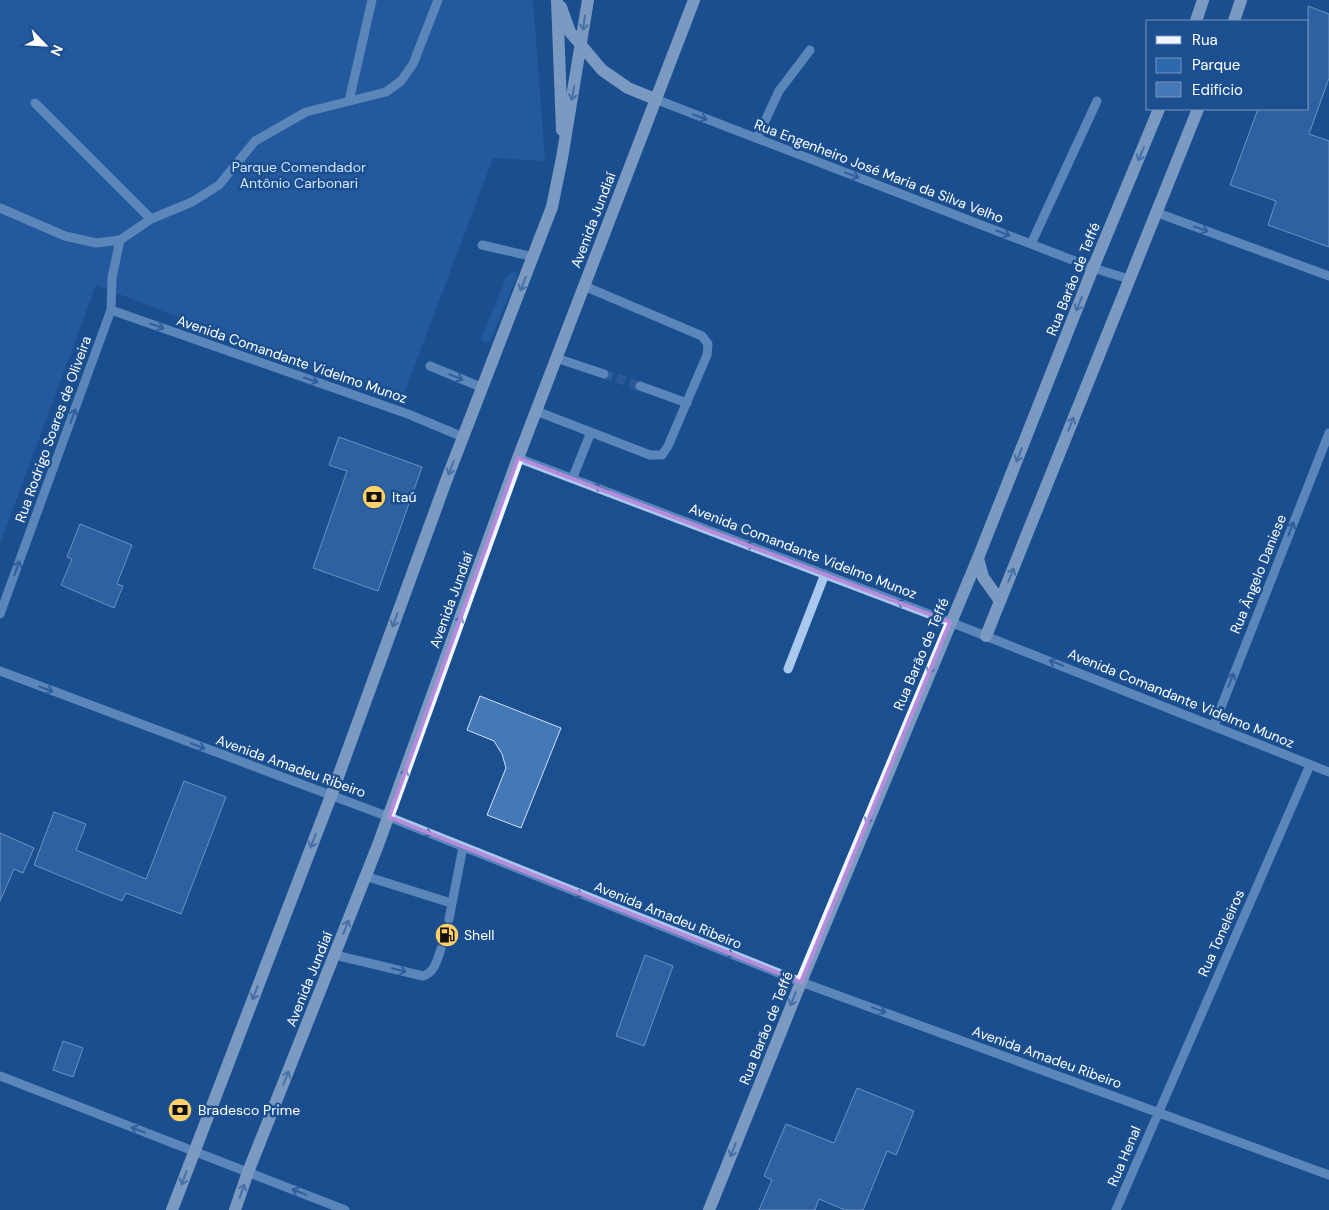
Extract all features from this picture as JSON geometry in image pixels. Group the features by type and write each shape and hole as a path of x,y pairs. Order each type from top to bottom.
{"main road":[{"path":"558,0 570,32 602,70 628,88 655,99"},
{"path":"558,0 562,158"},
{"path":"172,1210 331,796 463,437 552,207 582,45 588,0"},
{"name":"Avenida Jundiaí","path":"235,1210 248,1172 389,817 518,458 694,0"},
{"path":"1196,20 1203,0"},
{"path":"1234,20 1241,0"},
{"name":"Rua Barão de Teffé","path":"710,1210 800,982 978,558 1093,268 1159,110"},
{"path":"986,636 1198,110"},
{"path":"978,558 983,577 1000,602"}],"street":[{"path":"349,101 372,0"},
{"path":"0,208 65,236 96,243 120,240 151,219 192,202 219,185 255,141 306,112 386,92 402,81 413,64 438,0"},
{"path":"757,138 779,91 810,50"},
{"name":"Rua Engenheiro José Maria da Silva Velho","path":"655,99 1093,268 1129,280"},
{"path":"1031,244 1097,101"},
{"path":"35,103 151,219"},
{"path":"1155,212 1329,276"},
{"name":"Rua Rodrigo Soares de Oliveira","path":"0,614 111,310 112,278 120,240"},
{"path":"482,245 534,257"},
{"path":"536,411 650,454 662,455 668,446 707,356 708,344 702,336 584,286"},
{"name":"Avenida Comandante Videlmo Munoz","path":"111,310 408,414 463,437"},
{"path":"556,358 604,374"},
{"path":"430,366 483,388"},
{"path":"640,386 687,403"},
{"path":"572,477 591,432"},
{"name":"Rua Ângelo Daniese","path":"1214,725 1329,433"},
{"name":"Avenida Comandante Videlmo Munoz","path":"518,458 950,622 1329,772"},
{"path":"788,669 825,574"},
{"name":"Avenida Amadeu Ribeiro","path":"0,671 389,817 800,982 1329,1175"},
{"name":"Rua Toneleiros","path":"1158,1112 1310,765"},
{"path":"449,919 463,847"},
{"path":"366,876 451,903"},
{"path":"335,955 423,976 428,975 435,967 441,949"},
{"path":"0,1076 345,1210"},
{"name":"Rua Henal","path":"1116,1210 1158,1112"}],"highlighted area":[{"path":"518,458 950,622 801,982 389,817"}],"green space":[{"name":"Parque Comendador Antônio Carbonari","path":"0,0 533,0 545,161 493,158 404,394 355,386 96,285 0,544"},
{"path":"514,271 518,274 490,341 485,343 481,339 507,276"}],"building":[{"path":"1308,6 1329,14 1329,78 1309,134 1329,141 1329,247 1268,225 1276,201 1230,185 1258,110 1309,110"},
{"name":"Itaú","path":"339,437 422,467 378,591 313,568 347,471 329,465"},
{"path":"80,524 132,545 117,584 123,586 114,608 61,585 72,559 67,557"},
{"path":"480,696 561,728 521,828 487,815 506,768 502,754 494,741 467,730"},
{"path":"184,781 226,797 181,914 126,893 122,901 34,865 54,812 86,824 76,850 146,879"},
{"path":"0,833 34,848 23,873 14,869 0,901"},
{"path":"645,955 673,966 644,1046 616,1036"},
{"path":"63,1041 83,1048 73,1077 53,1070"},
{"path":"857,1088 914,1111 896,1155 887,1151 863,1210 845,1210 819,1199 815,1210 759,1210 772,1180 764,1176 786,1124 834,1143"}],"tunnel":[{"path":"604,374 640,386"},
{"path":"441,949 449,919"}],"place":[{"name":"Itaú","path":"374,497"},
{"name":"Shell","path":"447,935"},
{"name":"Bradesco Prime","path":"180,1110"}]}
